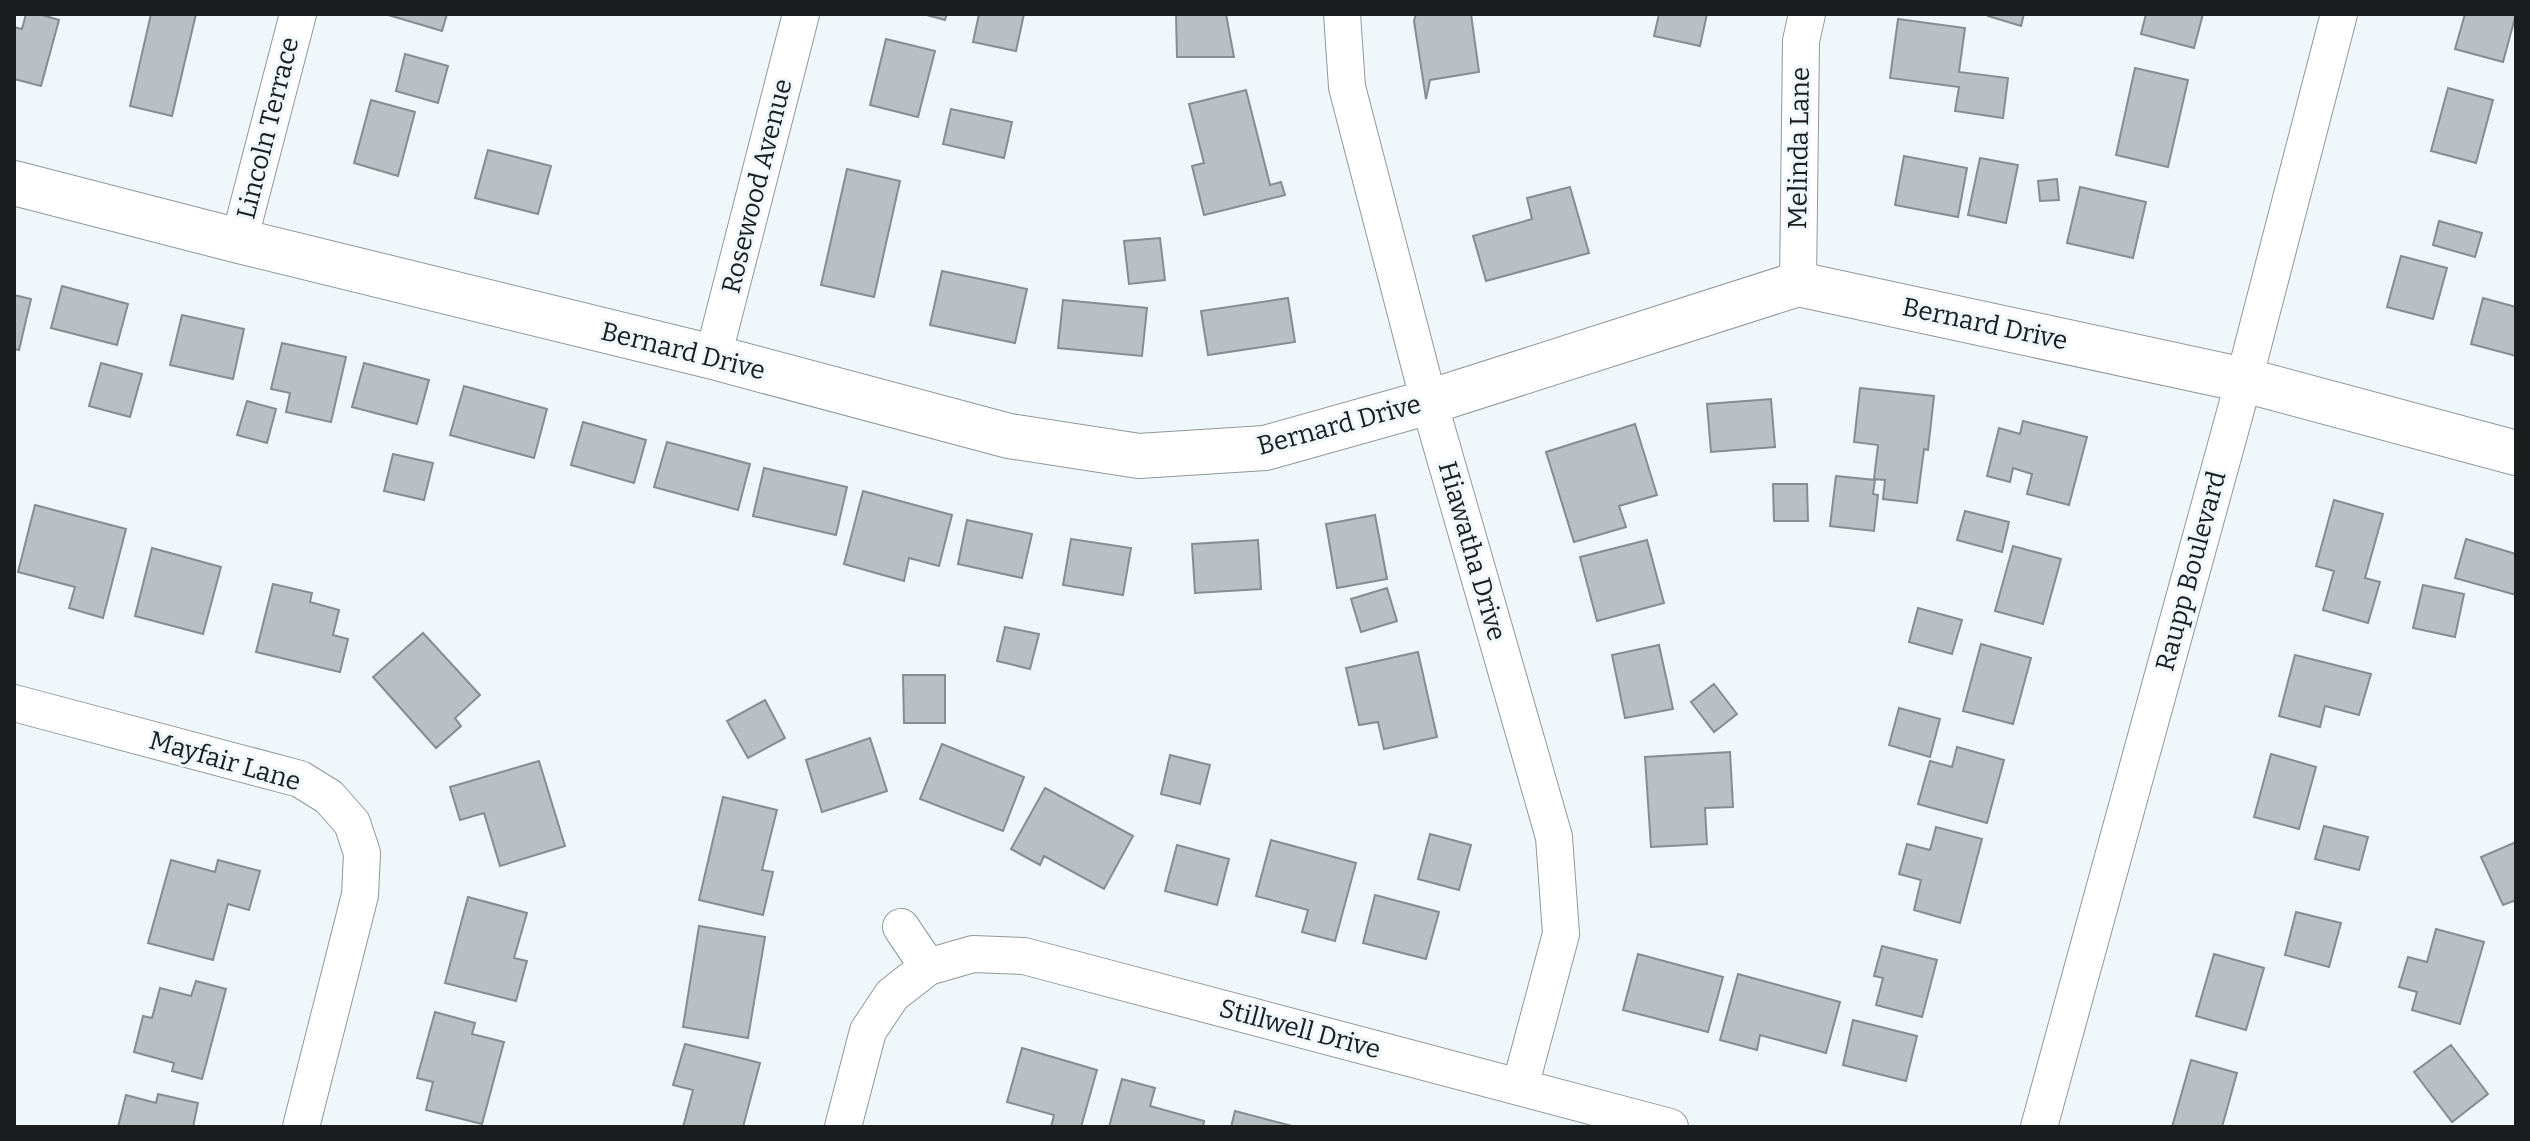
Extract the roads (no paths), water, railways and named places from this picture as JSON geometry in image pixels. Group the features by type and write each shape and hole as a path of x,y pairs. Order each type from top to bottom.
{"street":[{"name":"Lincoln Terrace","path":"239,241 298,14"},
{"name":"Rosewood Avenue","path":"713,357 801,14"},
{"name":"Hiawatha Drive","path":"1342,14 1347,87 1429,402 1554,837 1561,934 1520,1087"},
{"name":"Melinda Lane","path":"1798,284 1801,41 1807,14"},
{"name":"Raupp Boulevard","path":"2039,1127 2244,380 2339,14"},
{"name":"Bernard Drive","path":"14,183 713,357 1009,436 1139,456 1265,448 1429,402 1798,284 2244,380 2516,453"},
{"name":"Mayfair Lane","path":"14,703 300,779 329,797 352,823 362,853 360,895 301,1127"},
{"path":"843,1127 868,1031 892,995 928,967 901,927"},
{"name":"Stillwell Drive","path":"928,967 973,954 1024,956 1670,1127"}]}
